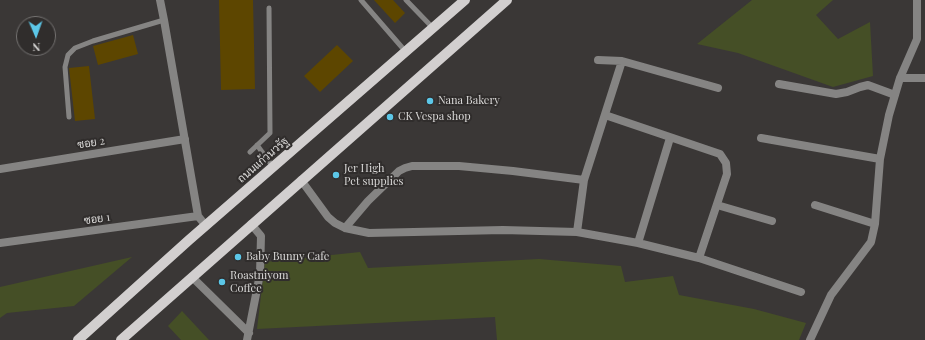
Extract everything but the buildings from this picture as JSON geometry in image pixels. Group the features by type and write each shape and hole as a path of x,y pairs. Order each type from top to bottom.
{"main road":[{"name":"ถนนแก้วนวรัฐ","path":"78,340 465,0"},
{"path":"121,340 507,0"}],"street":[{"path":"160,0 198,216 206,226"},
{"path":"810,340 831,295 871,242 875,224 880,159 889,115 900,78 917,39 917,0"},
{"path":"598,60 622,61 718,88"},
{"path":"577,232 584,180 622,61"},
{"path":"900,78 925,78"},
{"path":"779,84 836,94 868,85 895,95"},
{"path":"605,115 720,154 726,162 727,174 699,258"},
{"path":"638,243 670,138"},
{"path":"761,138 880,159"},
{"name":"ซอย 2","path":"0,169 184,139"},
{"path":"345,228 368,200 399,171 412,166 459,166 584,180"},
{"path":"301,180 328,217 335,223 345,228 369,233 503,230 577,232 638,243 699,258 801,292"},
{"path":"717,205 772,221"},
{"path":"815,205 875,224"},
{"name":"ซอย 1","path":"0,243 198,216"},
{"path":"248,337 260,274 261,236 251,224"},
{"path":"192,277 248,337"}],"lane":[{"path":"361,0 406,52"},
{"path":"406,0 433,28"},
{"path":"250,152 270,133 269,8"},
{"path":"69,117 65,68 68,55 76,48 93,41 164,20"},
{"path":"257,145 274,167"}],"green space":[{"path":"752,0 833,0 816,15 838,39 870,22 873,76 833,87 738,53 697,44"},
{"path":"360,252 368,268 539,259 621,266 625,282 673,276 679,295 754,309 806,323 799,340 497,340 495,317 257,329 265,262"},
{"path":"132,257 74,306 7,313 0,318 0,287"},
{"path":"182,311 209,340 181,340 168,326"}],"place":[{"name":"Nana Bakery","path":"430,101"},
{"name":"CK Vespa shop","path":"390,117"},
{"name":"Jer High Pet supplies","path":"336,175"},
{"name":"Baby Bunny Cafe","path":"238,257"},
{"name":"Roastniyom Coffee","path":"222,282"}]}
